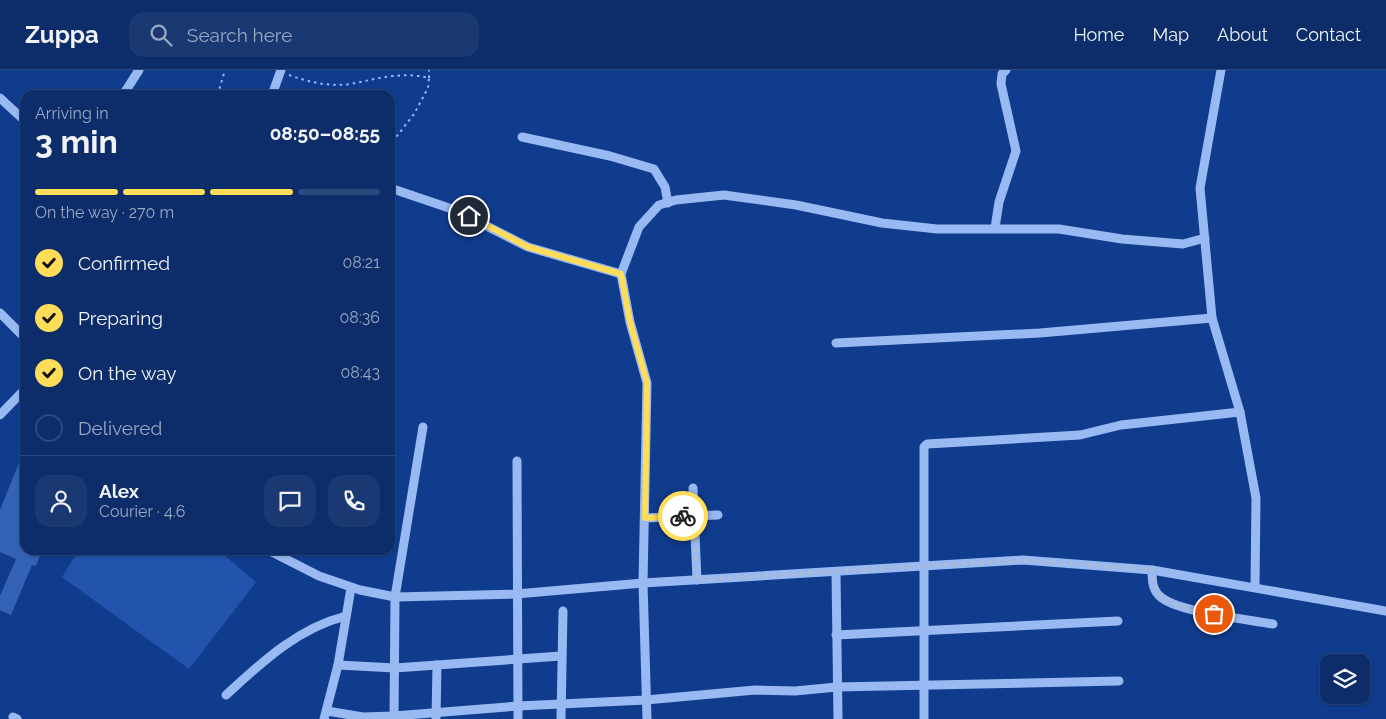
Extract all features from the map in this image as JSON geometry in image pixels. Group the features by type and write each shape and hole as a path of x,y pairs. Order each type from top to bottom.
{"street":[{"path":"126,90 139,70"},
{"path":"1221,70 1200,188 1212,318 1240,412 1256,498 1255,586"},
{"path":"995,228 1000,202 1016,151 1001,84 1000,71"},
{"path":"274,90 280,72"},
{"path":"0,98 20,117"},
{"path":"522,138 610,156 654,169 665,186 668,203"},
{"path":"395,190 455,210 528,247 621,274"},
{"path":"647,719 644,583 647,383 630,322 621,274 639,227 659,205 724,195 796,205 882,222 928,228 1059,229 1122,239 1183,244 1205,238"},
{"path":"0,313 20,333"},
{"path":"836,343 1040,333 1212,318"},
{"path":"0,415 20,394"},
{"path":"924,719 922,567 924,448 927,444 1080,435 1121,425 1240,412"},
{"path":"394,718 395,597 403,537 423,428"},
{"path":"517,461 516,594 518,719"},
{"path":"693,488 697,580"},
{"path":"645,518 718,515"},
{"path":"278,555 319,576 351,588 395,597 516,594 644,583 836,573 1023,560 1152,570 1255,586 1386,611"},
{"path":"1152,570 1152,583 1162,598 1194,610 1273,624"},
{"path":"836,573 838,719"},
{"path":"351,588 338,665 326,715 394,718 436,716 518,706 646,700 755,690 796,691 837,687 1119,681"},
{"path":"561,719 563,611"},
{"path":"226,695 298,635 327,620 346,616"},
{"path":"836,635 1118,621"},
{"path":"338,665 395,668 562,656"},
{"path":"436,716 437,665"}],"path":[{"path":"219,90 224,70"},
{"path":"395,139 414,114 428,88 430,70"},
{"path":"280,72 322,84 349,84 396,75 429,78"}],"shaded area":[{"path":"76,555 224,555 256,582 189,669 62,577"}],"building":[{"path":"20,460 20,555 40,555 36,566 32,565 11,615 0,610 0,596 16,559 0,552 0,510"}],"way so far":[{"path":"683,516 694,516 697,580 836,573 1023,560 1115,566 1152,570 1152,583 1162,598 1194,610 1214,614"}],"route":[{"path":"469,216 528,247 621,274 630,322 647,383 645,518 683,516"}]}
